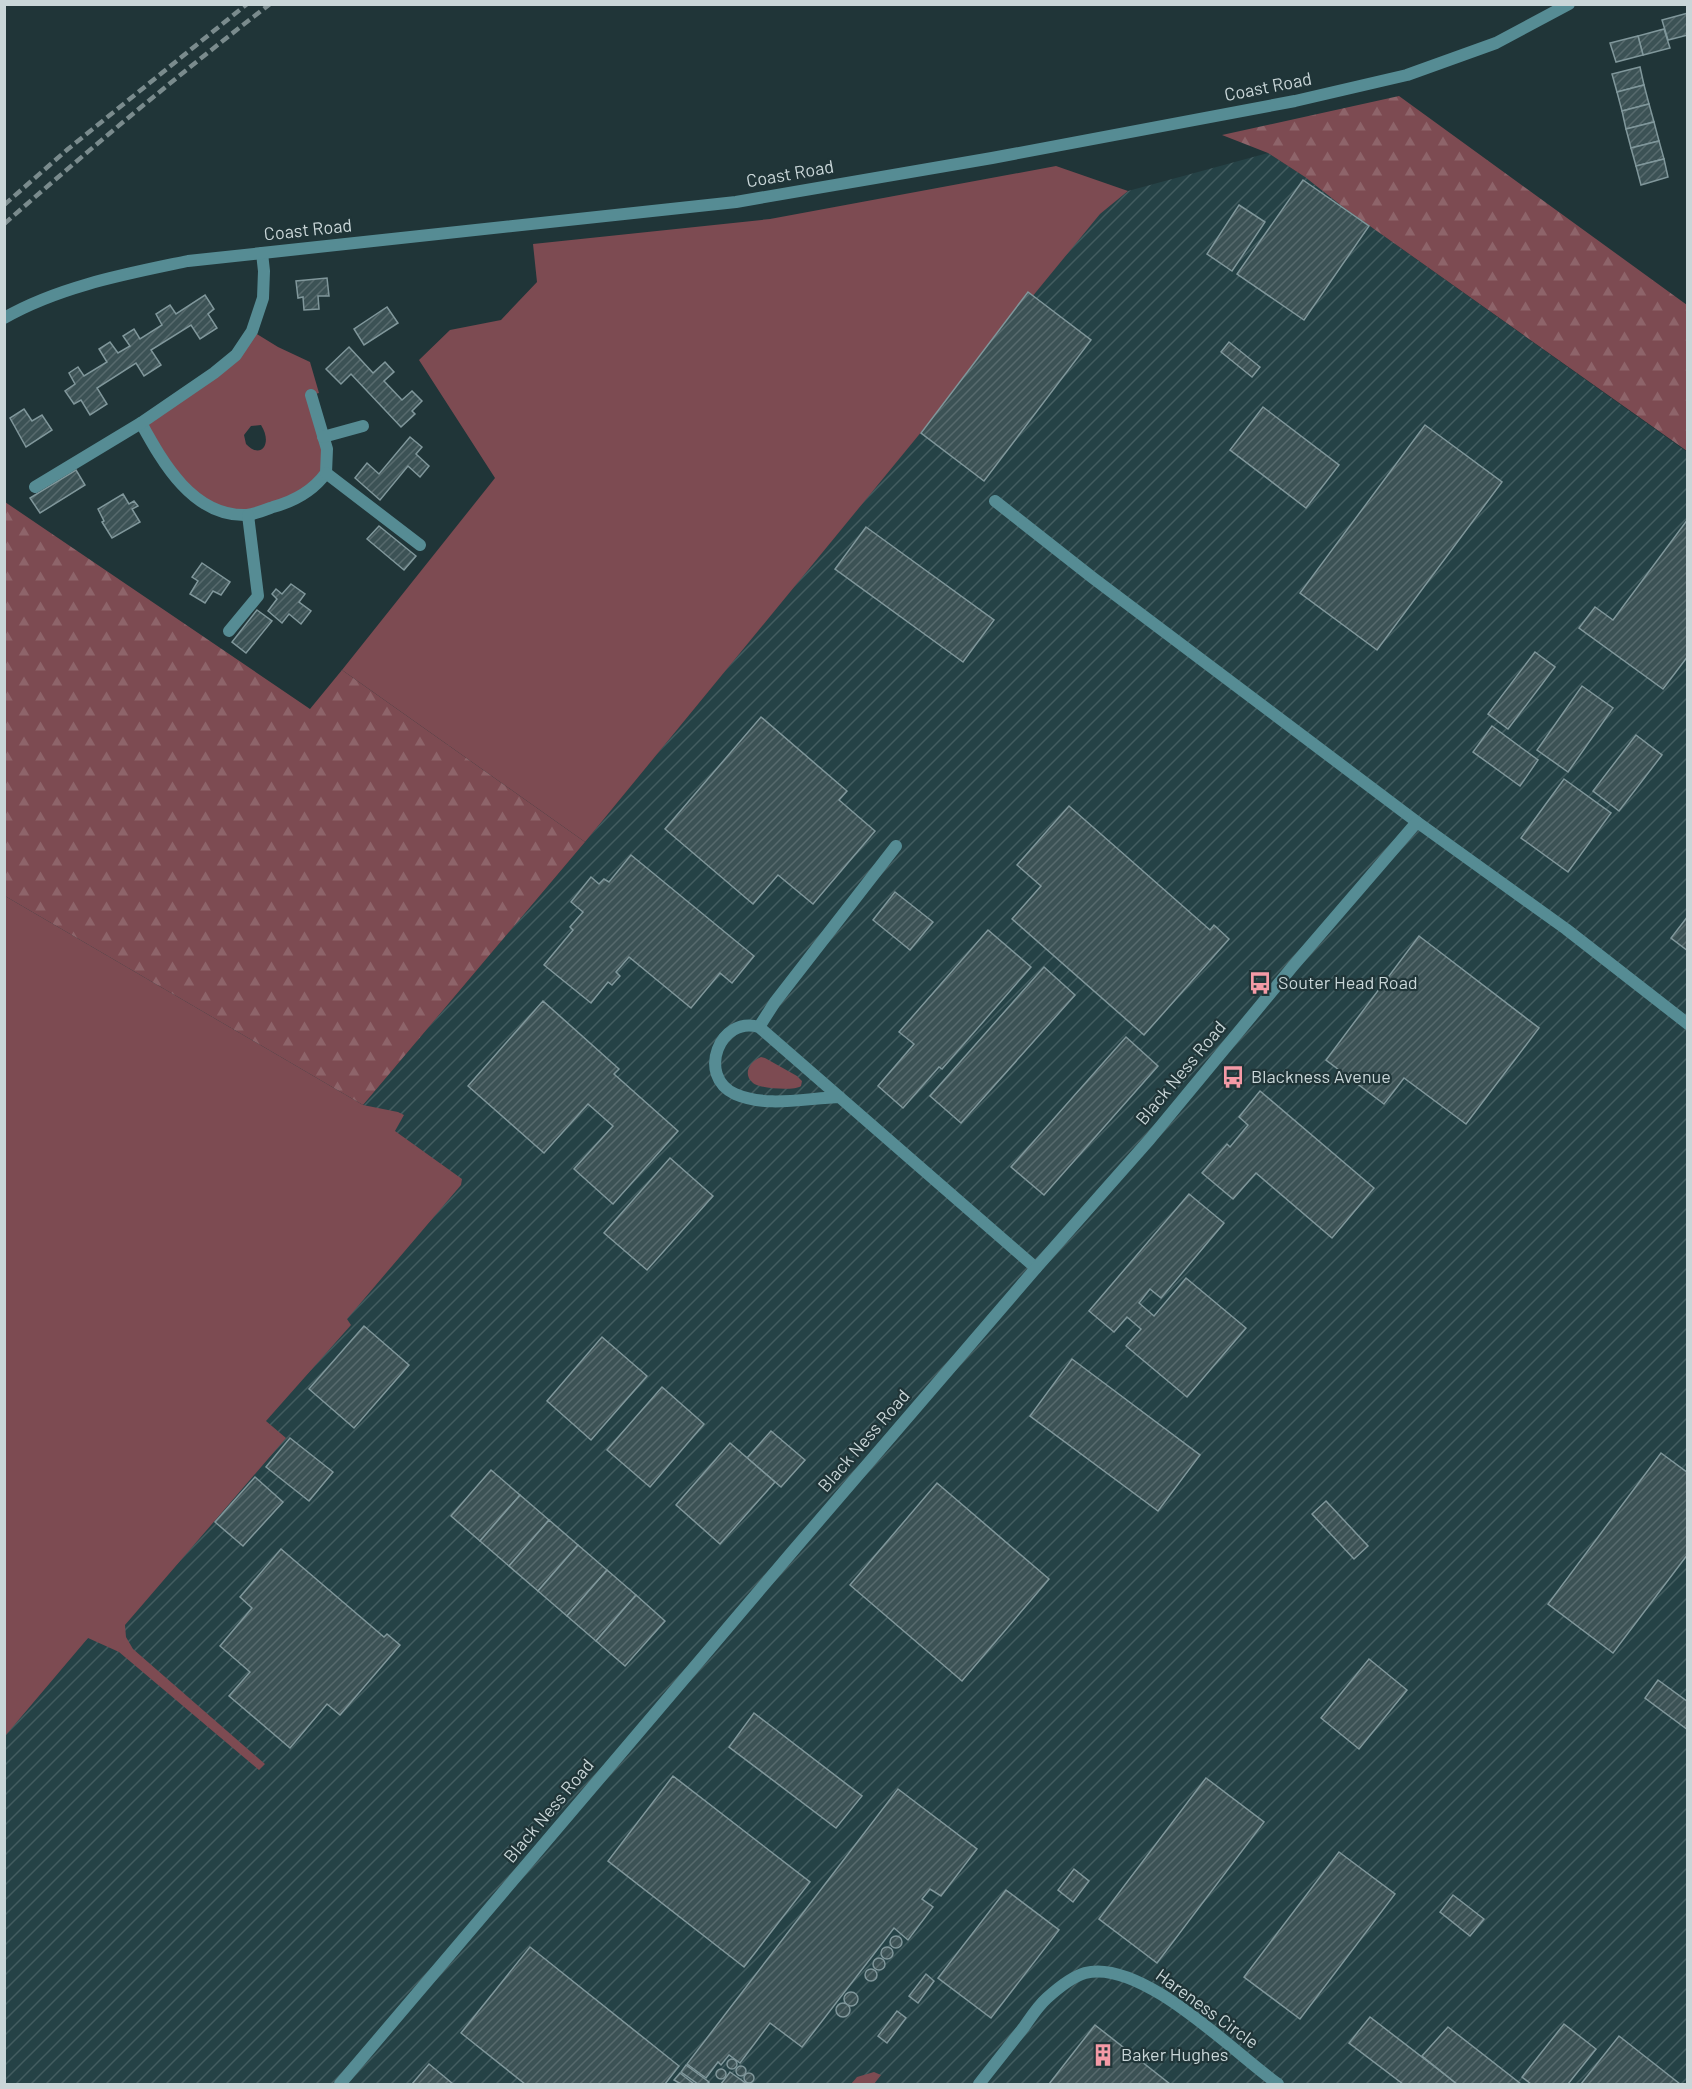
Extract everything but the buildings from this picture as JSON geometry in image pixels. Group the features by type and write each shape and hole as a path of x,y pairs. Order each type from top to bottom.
{"street":[{"name":"Coast Road","path":"4,318 53,296 122,275 188,261 736,202 992,158 1284,103 1407,75 1496,43 1569,4"},
{"path":"35,487 141,423 214,373 236,355 245,343 258,316 263,298 262,253"},
{"path":"141,423 163,462 196,498 217,509 248,515 290,502 313,489 327,473 327,449 311,395"},
{"path":"323,437 363,426"},
{"path":"327,473 420,545"},
{"path":"995,501 1093,578 1418,822 1566,929 1688,1024"},
{"path":"229,631 258,596 248,515"},
{"name":"Black Ness Road","path":"340,2085 665,1701 1036,1268 1150,1139 1293,966 1418,822"},
{"path":"759,1027 775,1002 896,846"},
{"path":"840,1097 773,1100 742,1096 726,1088 720,1081 714,1060 717,1050 723,1040 741,1026 750,1024 759,1027 840,1097 1036,1268"},
{"name":"Hareness Circle","path":"979,2085 1045,1999 1085,1973 1106,1972 1126,1976 1147,1986 1188,2014 1278,2085"}],"shaded area":[{"path":"1268,153 1305,177 1343,207 1687,452 1687,2084 5,2084 5,896 363,1105 585,842 1100,213 1128,191"}],"green space":[{"path":"1399,96 1687,305 1687,451 1343,207 1305,177 1268,153 1222,135"},
{"path":"1056,166 1128,191 1100,214 585,842 342,670 495,478 419,360 450,330 501,320 537,282 533,244 770,219"},
{"path":"252,331 278,347 310,362 319,393 311,395 327,449 319,483 248,515 196,498 141,423 214,373","holes":["261,425 266,438 264,448 251,449 246,444 244,435 251,426"]},
{"path":"5,502 310,709 342,670 585,842 363,1105 5,896"},
{"path":"5,896 363,1105 404,1115 395,1131 462,1179 461,1185 347,1319 351,1325 266,1421 286,1438 125,1625 126,1637 133,1649 265,1764 259,1770 119,1652 88,1638 5,1736"},
{"path":"761,1057 797,1076 802,1081 801,1086 777,1089 753,1083 748,1076 749,1068"},
{"path":"874,2072 881,2075 874,2084 851,2084 857,2077"}],"railway":[{"path":"4,205 68,149 247,4"},
{"path":"4,224 69,167 270,4"}],"place":[{"name":"Souter Head Road","path":"1260,983"},
{"name":"Blackness Avenue","path":"1233,1077"},
{"name":"Baker Hughes","path":"1103,2055"}]}
